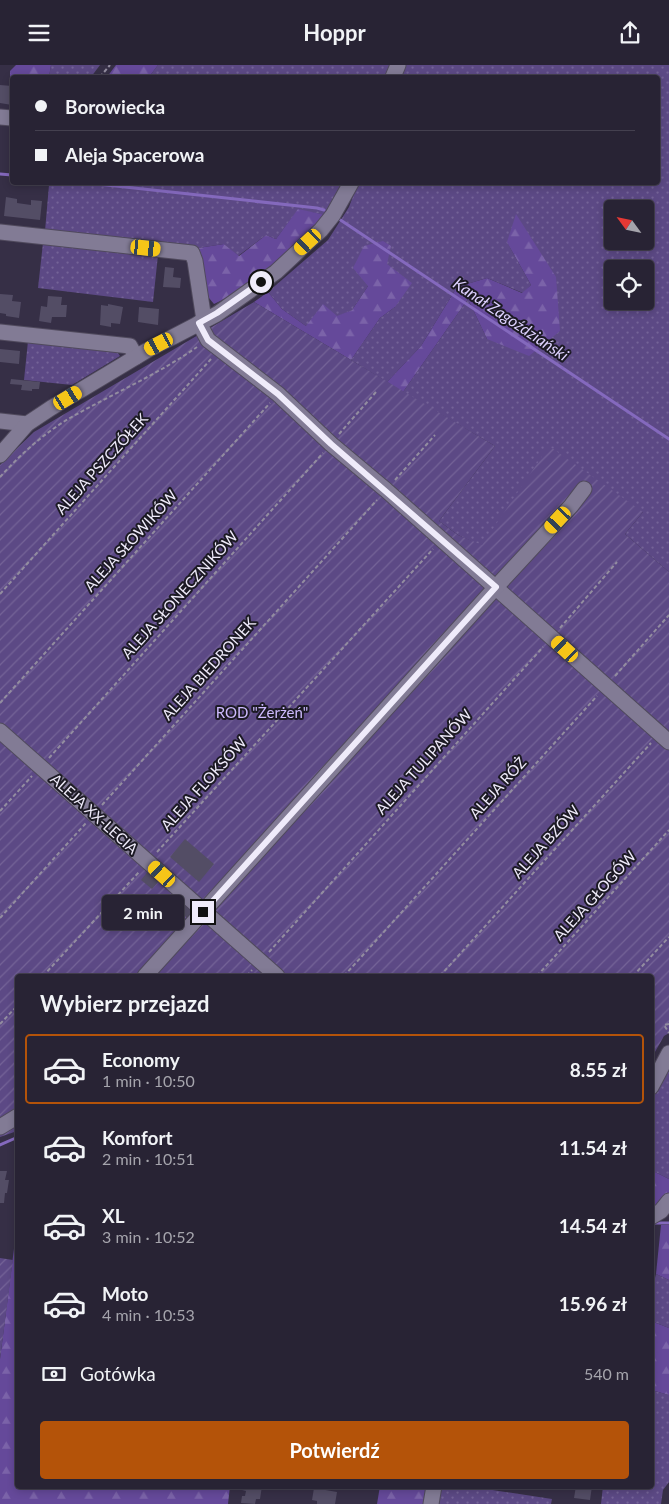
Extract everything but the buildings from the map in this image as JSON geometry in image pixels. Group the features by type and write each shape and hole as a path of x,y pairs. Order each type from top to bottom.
{"street":[{"path":"0,455 27,424 136,357 217,313 276,272 321,230 333,215 350,185"},
{"path":"0,232 192,253 195,261 202,322 214,344 278,394 331,444 496,587 664,738"},
{"path":"0,332 130,346 136,357"},
{"path":"0,421 27,424"},
{"path":"147,974 571,506 584,489"},
{"name":"ALEJA XX-LECIA","path":"0,731 275,974"},
{"path":"654,1081 669,1053"},
{"path":"0,1127 15,1118"},
{"path":"654,1215 661,1211 669,1201"},
{"path":"431,1504 434,1489"}],"path":[{"path":"102,75 110,65"},
{"path":"0,477 41,439 69,419 214,344"},
{"name":"ALEJA PSZCZÓŁEK","path":"0,594 214,344"},
{"name":"ALEJA SŁONECZNIKÓW","path":"0,811 376,392"},
{"name":"ALEJA SŁOWIKÓW","path":"0,703 278,394"},
{"name":"ALEJA BIEDRONEK","path":"0,918 435,435"},
{"name":"ALEJA FLOKSÓW","path":"46,974 441,540"},
{"name":"ALEJA TULIPANÓW","path":"249,974 552,637 617,562"},
{"name":"ALEJA RÓŻ","path":"346,974 669,615"},
{"name":"ALEJA BZÓW","path":"442,974 664,738"},
{"name":"ALEJA GŁOGÓW","path":"539,974 669,830"},
{"path":"635,974 669,937"},
{"path":"0,1024 15,1008"},
{"path":"669,1024 664,1025 669,1033"}],"green space":[{"path":"16,65 51,65 49,75 10,75 10,71"},
{"path":"51,65 100,65 92,75 49,75"},
{"path":"116,65 158,65 150,75 108,75"},
{"path":"158,65 392,65 388,75 150,75"},
{"path":"405,65 669,65 669,572 625,534 643,512 482,546 458,535 439,521 495,446 403,392 468,299 487,339 560,331 507,242 531,285 523,293 487,278 457,287 421,346 387,382 351,360 380,318 395,307 368,286 352,310 337,317 306,326 282,309 268,292 328,240 349,207 357,185 660,185 660,75 401,75"},
{"path":"49,185 342,185 331,209 326,215 298,210 276,239 266,235 238,256 224,244 198,248 45,231"},
{"path":"298,209 326,215 315,228 249,287 214,304 204,292 198,248 224,244 239,256 266,235 276,239"},
{"path":"516,214 556,277 560,331 529,356 487,339 468,299 403,392 387,382 421,346 457,287 487,278 522,293 531,285 507,242"},
{"path":"383,241 391,246 387,264 412,283 395,307 380,318 351,360 254,302 268,292 282,309 306,326 323,304 337,316 352,310 368,286 353,268 364,246"},
{"path":"43,243 158,255 153,302 38,288"},
{"name":"ROD \"Żerżeń\"","path":"254,302 495,446 439,521 458,535 482,545 549,446 643,512 625,534 669,572 669,1033 664,1036 654,1054 654,974 15,974 15,1132 0,1137 0,465 34,432"},
{"path":"28,341 116,350 120,356 72,385 24,380"},
{"path":"669,1057 669,1179 654,1172 654,1084"},
{"path":"654,1172 669,1179 669,1195 654,1210"},
{"path":"661,1225 669,1225 669,1280 656,1274"},
{"path":"15,1241 15,1489 230,1489 228,1504 0,1504 0,1359"},
{"path":"0,1258 13,1260 0,1359"},
{"path":"656,1274 669,1280 669,1328 654,1322 654,1282"},
{"path":"654,1322 669,1328 669,1395 654,1391"},
{"path":"654,1391 669,1395 669,1482 663,1490 661,1504 601,1504 603,1489 654,1489"},
{"path":"380,1489 430,1489 427,1504 377,1504"},
{"path":"440,1489 486,1489 552,1499 551,1504 438,1504"}],"waterway":[{"name":"Kanał Zagoździański","path":"0,174 10,175"},
{"name":"Kanał Zagoździański","path":"106,185 324,210"},
{"name":"Kanał Zagoździański","path":"339,219 669,439"},
{"path":"0,1145 15,1138"},
{"path":"654,1223 669,1223"}],"route":[{"path":"203,912 496,587 331,444 278,394 221,348 208,340 199,323 217,313 261,282"}]}
